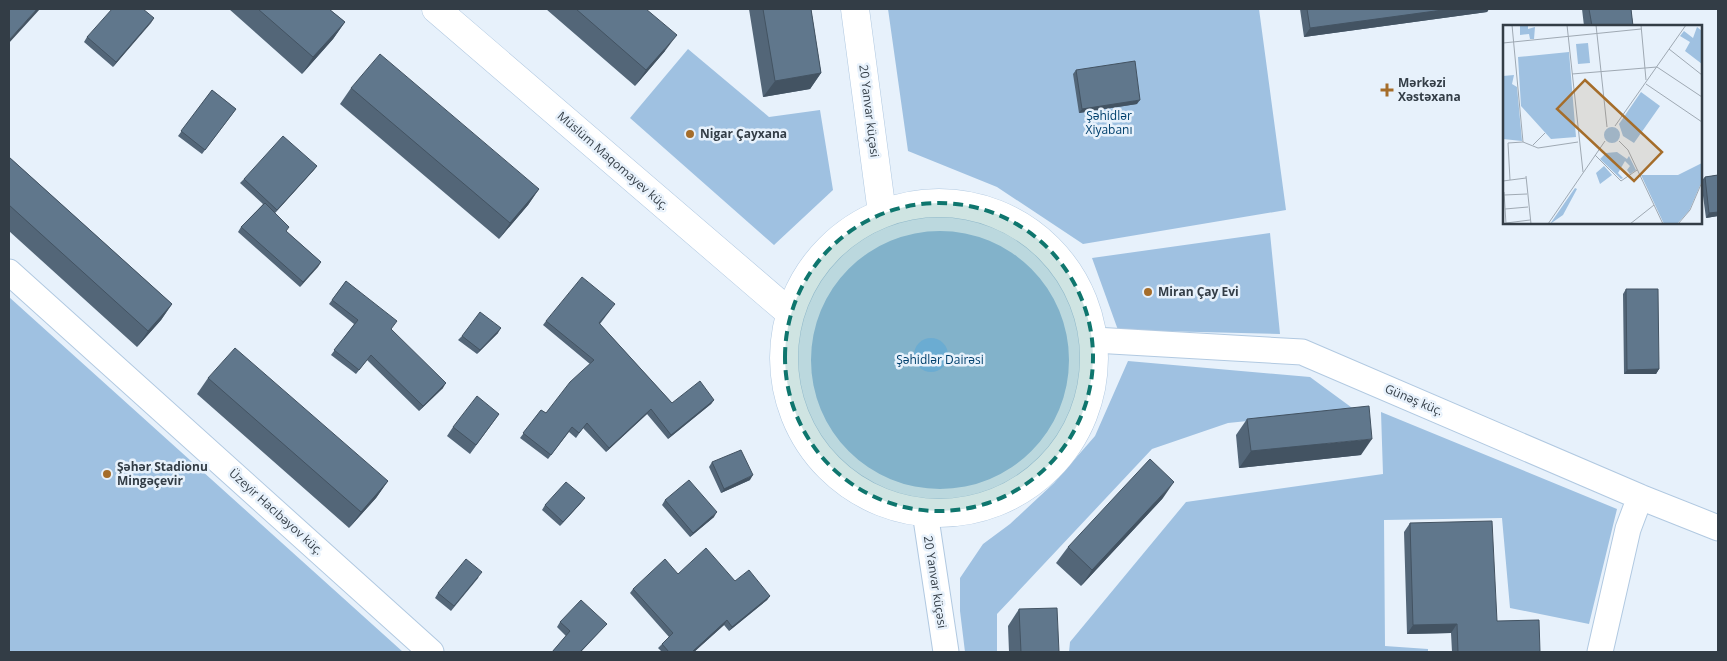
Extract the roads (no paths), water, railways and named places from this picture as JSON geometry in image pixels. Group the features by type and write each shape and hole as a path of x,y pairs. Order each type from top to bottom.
{"main road":[{"name":"Müslüm Maqomayev küç.","path":"436,9 790,313"},
{"name":"20 Yanvar küçəsi","path":"856,9 882,213"},
{"path":"960,203 1009,218 1051,248 1080,290 1094,340 1091,392 1077,429 1060,454 1039,476 1014,494 986,506 955,512 925,512 895,507 867,495 841,479 819,457 802,432 790,404 784,374 784,343 790,313 805,279 834,242 856,226 882,213 908,205 960,203"}],"street":[{"name":"Üzeyir Hacıbəyov küç.","path":"9,272 431,652"},
{"name":"Günəş küç.","path":"1094,340 1302,352 1640,497 1718,528"},
{"path":"1600,652 1628,529 1640,497"},
{"name":"20 Yanvar küçəsi","path":"925,512 946,652"}],"place":[{"name":"Mərkəzi Xəstəxana","path":"1387,90"},
{"name":"Nigar Çayxana","path":"690,134"},
{"name":"Miran Çay Evi","path":"1148,292"},
{"name":"Şəhər Stadionu Mingəçevir","path":"107,474"}],"park label":[{"name":"Şəhidlər Xiyabanı","path":"1109,123"},
{"name":"Şəhidlər Dairəsi","path":"940,360"}]}
